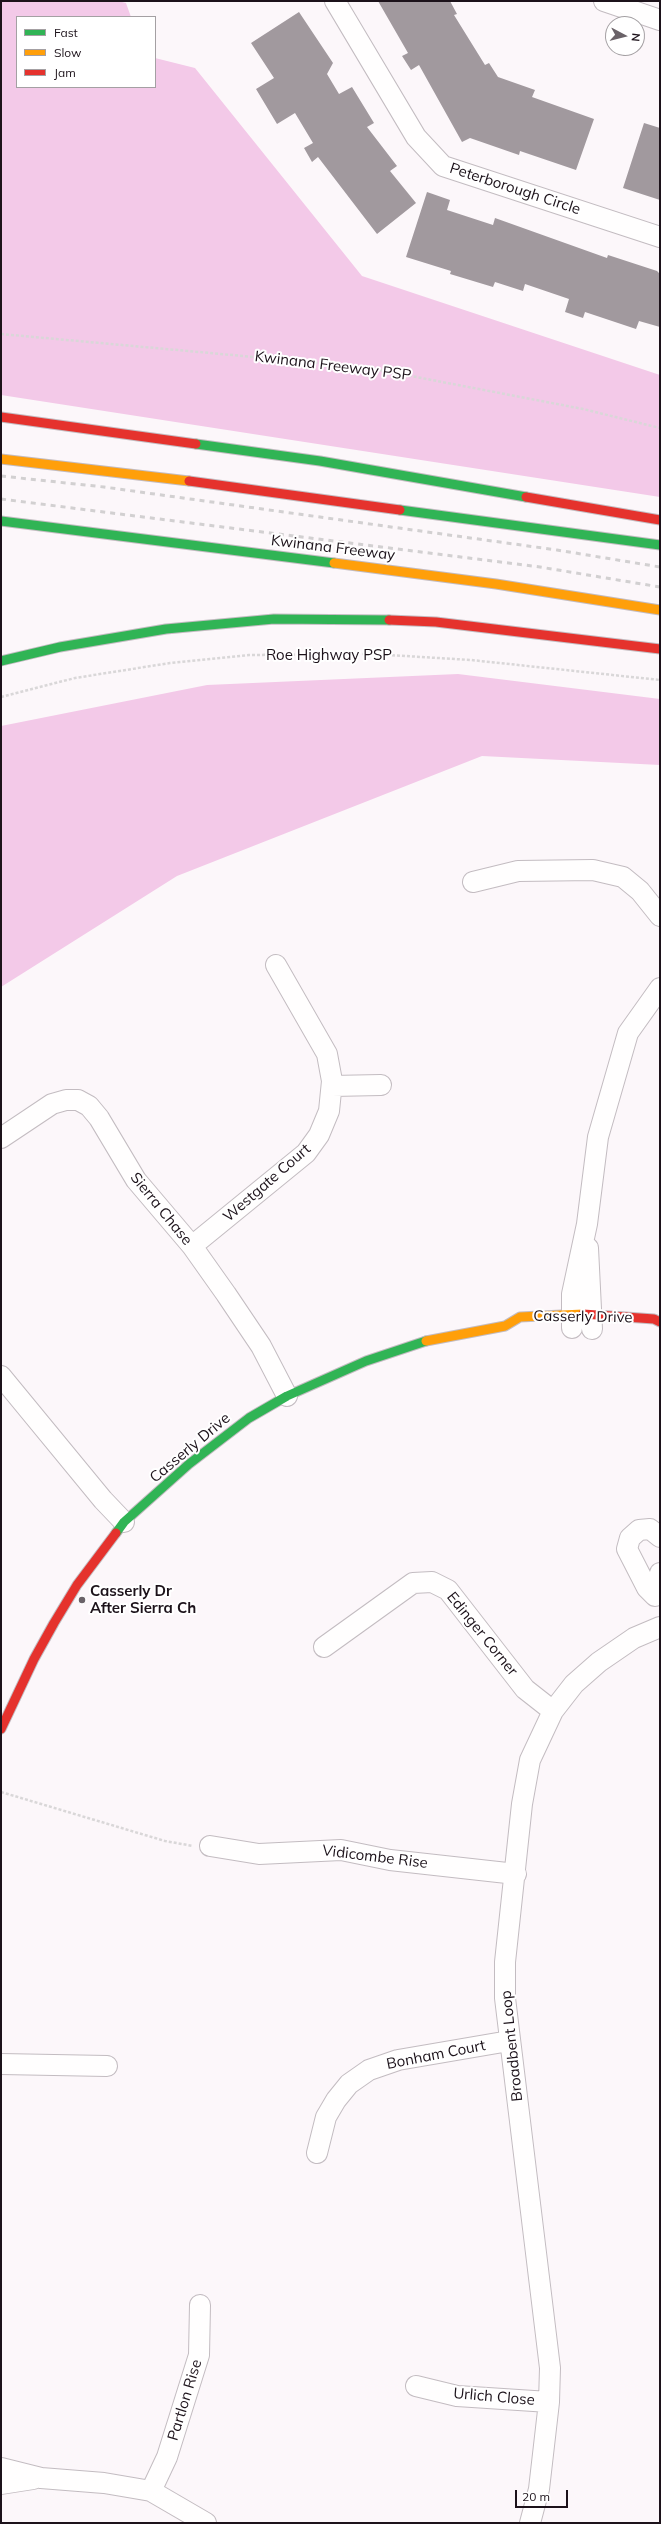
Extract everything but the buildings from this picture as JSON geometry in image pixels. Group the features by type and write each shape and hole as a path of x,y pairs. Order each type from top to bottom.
{"main road":[{"path":"1,417 320,461 660,520"},
{"path":"1,458 122,472 660,545"},
{"name":"Kwinana Freeway","path":"1,521 114,534 496,584 660,610"},
{"path":"1,661 60,647 166,629 274,619 328,618 459,624 660,649"},
{"name":"Casserly Drive","path":"505,1326 520,1317 569,1324 595,1324 654,1319 660,1322"},
{"name":"Casserly Drive","path":"569,1324 595,1324"},
{"name":"Casserly Drive","path":"1,1729 34,1659 77,1585 124,1522 189,1464 249,1418 288,1396 331,1375 398,1349 430,1340 505,1326 519,1328"}],"street":[{"name":"Peterborough Circle","path":"335,1 416,137 443,166 660,238"},
{"path":"604,1 660,20"},
{"path":"473,882 518,871 593,870 623,877 640,891 660,916"},
{"name":"Westgate Court","path":"192,1246 306,1153 319,1135 329,1111 332,1086 327,1054 276,965"},
{"path":"569,1324 572,1294 587,1224 598,1137 612,1085 628,1033 648,1001 660,988"},
{"path":"332,1086 381,1085"},
{"name":"Sierra Chase","path":"1,1138 52,1104 66,1100 78,1100 89,1106 99,1118 136,1180 192,1246 261,1346 288,1396"},
{"path":"587,1224 595,1324"},
{"path":"1,1376 103,1500 124,1522"},
{"path":"655,1596 647,1588 629,1555 628,1543 630,1538 639,1530 650,1529 660,1537"},
{"path":"660,1573 655,1596 660,1617"},
{"name":"Edinger Corner","path":"324,1647 413,1583 432,1582 448,1590 526,1689 553,1711"},
{"name":"Broadbent Loop","path":"530,2523 539,2489 549,2402 550,2368 509,2041 505,1962 516,1874 522,1804 530,1760 553,1711 574,1684 599,1662 634,1638 660,1627"},
{"name":"Vidicombe Rise","path":"210,1846 259,1854 341,1850 390,1860 516,1874"},
{"name":"Bonham Court","path":"316,2153 326,2117 336,2100 349,2084 369,2070 398,2060 509,2041"},
{"path":"1,2064 107,2066"},
{"name":"Partlon Rise","path":"151,2491 167,2457 199,2354 200,2305"},
{"name":"Urlich Close","path":"416,2386 457,2396 549,2402"},
{"path":"1,2468 41,2478 104,2483 151,2491 206,2523"},
{"path":"1,2484 41,2478"}],"path":[{"name":"Kwinana Freeway PSP","path":"1,334 364,367 583,409 660,428"},
{"name":"Roe Highway PSP","path":"1,697 75,678 170,663 249,655 372,654 471,660 660,680"},
{"path":"1,1792 187,1847 210,1846"}],"shaded area":[{"path":"1,1 118,1 126,3 131,16 16,16 16,88 156,88 156,58 195,68 362,276 660,375 660,497 1,395"},
{"path":"458,674 660,699 660,765 482,756 177,876 1,987 1,726 207,685"}],"railway":[{"path":"1,476 104,487 557,550 660,567"},
{"path":"1,499 540,567 660,587"}],"traffic: fast":[{"path":"196,444 320,461 526,497"},
{"path":"400,510 660,545"},
{"path":"1,521 334,563"},
{"path":"1,661 60,647 166,629 274,619 389,620"},
{"path":"116,1533 124,1522 189,1464 249,1418 287,1396 366,1361 426,1341"}],"traffic: slow":[{"path":"1,459 189,481"},
{"path":"334,563 496,584 660,610"},
{"path":"426,1341 505,1326 520,1317 583,1314"}],"traffic: jam":[{"path":"1,417 196,444"},
{"path":"189,481 400,510"},
{"path":"526,497 660,520"},
{"path":"389,620 436,622 660,649"},
{"path":"583,1314 654,1319 660,1322"},
{"path":"1,1729 34,1659 54,1623 77,1585 116,1533"}],"place":[{"name":"Casserly Dr After Sierra Ch","path":"82,1600"}]}
